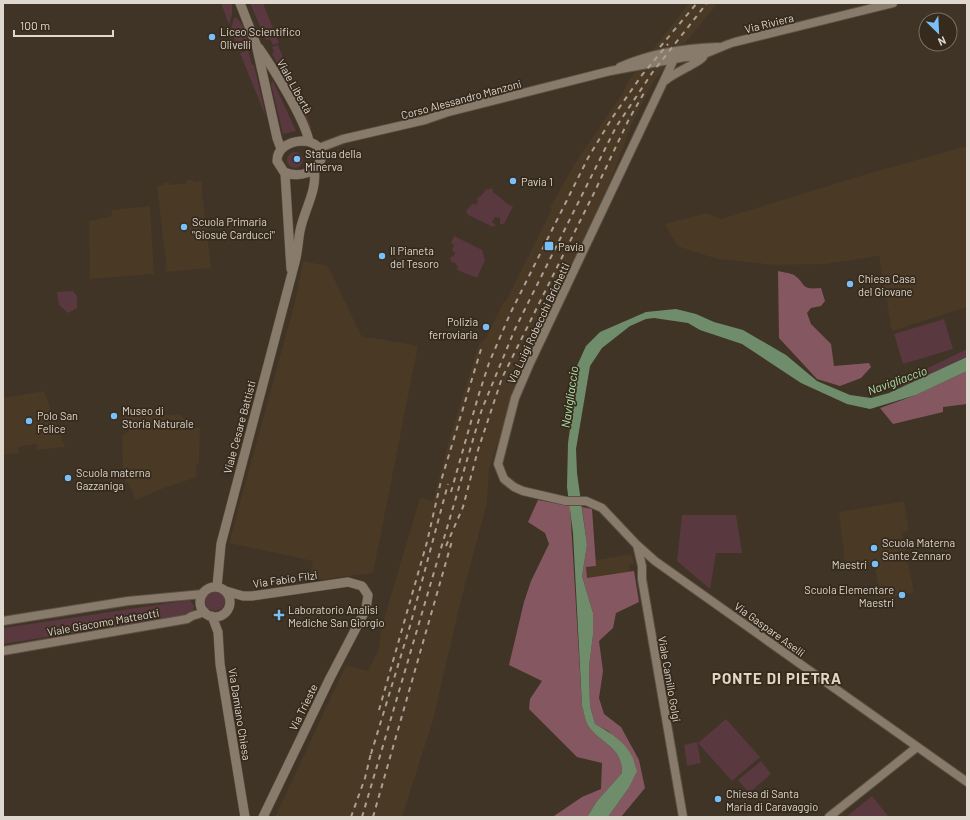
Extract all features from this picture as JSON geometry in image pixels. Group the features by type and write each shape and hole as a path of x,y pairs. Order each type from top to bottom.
{"main road":[{"name":"Viale Libertà","path":"240,3 256,44 276,134 281,149"},
{"name":"Viale Libertà","path":"256,44 306,131 309,142"},
{"path":"292,142 309,142 319,148 321,159 314,168 300,176 285,173 280,169 277,161 278,154 281,149 292,142"},
{"name":"Viale Cesare Battisti","path":"217,587 221,544 297,256 300,231 316,178 314,168"},
{"name":"Viale Cesare Battisti","path":"285,173 291,275"},
{"name":"Via Fabio Filzi","path":"226,591 243,596 252,596 348,582 365,589 369,598 366,609"},
{"path":"217,587 226,591 230,598 228,609 219,616 208,614 200,603 203,594 210,588 217,587"},
{"name":"Via Trieste","path":"263,817 330,678 366,609"},
{"name":"Via Damiano Chiesa","path":"208,614 218,632 220,664 245,816"}],"street":[{"name":"Via Riviera","path":"673,66 683,54 696,58 701,50 893,3"},
{"name":"Via Riviera","path":"673,66 700,61 701,50"},
{"name":"Corso Alessandro Manzoni","path":"319,148 343,139 425,120 448,112 610,71 629,63 683,54"},
{"name":"Corso Alessandro Manzoni","path":"610,71 673,66"},
{"name":"Via Luigi Robecchi Brichetti","path":"586,501 566,501 523,491 514,487 504,479 498,464 515,398 530,363 673,66"},
{"name":"Via Gaspare Aselli","path":"586,501 605,510 636,544 655,561 967,782"},
{"name":"Viale Camillo Golgi","path":"636,544 641,556 642,579 683,817"},
{"name":"Viale Giacomo Matteotti","path":"3,622 128,601 203,594"},
{"name":"Viale Giacomo Matteotti","path":"3,650 187,619 192,616 208,614"},
{"path":"829,817 917,747"}],"shaded area":[{"path":"221,3 232,3 232,14 229,25"},
{"path":"250,3 263,3 279,43 273,45 270,39 266,40"},
{"path":"689,3 718,3 654,81 633,121 608,187 522,366 489,470 487,503 461,600 433,720 402,817 275,817 346,665 368,671 379,649 381,629 420,498 433,501 450,437 479,344 486,338 503,303 506,301 552,209 550,208 574,165 622,94 629,80"},
{"path":"234,18 237,18 244,27 249,46 239,51 231,29"},
{"path":"278,45 311,128 309,128 297,99 272,54 274,52 272,47"},
{"path":"248,50 252,65 254,65 266,117 240,53"},
{"path":"273,81 296,131 283,134 271,84"},
{"path":"967,146 967,307 892,331 879,256 825,264 775,265 717,259 677,246 665,224 707,213 721,219 870,173"},
{"path":"292,152 298,152 303,157 301,166 298,168 292,168 287,163 287,157"},
{"name":"Scuola Primaria \"Giosuè Carducci\"","path":"187,180 193,180 193,182 203,181 202,192 211,268 165,272 166,262 157,186 164,185 164,183 169,182 170,185 187,183"},
{"path":"491,188 493,190 492,191 510,206 513,206 504,224 500,224 500,218 495,217 492,222 496,225 493,227 468,215 466,211 473,203 475,205 478,202 476,199 483,194 486,189 488,190"},
{"path":"150,206 154,274 90,279 89,221 112,216 111,210"},
{"path":"454,236 482,250 485,260 477,278 457,270 458,267 455,263 451,262 450,257 454,256 455,252 452,251 454,244 451,243"},
{"path":"303,261 328,266 362,337 418,346 373,573 309,581 313,561 229,543 296,298"},
{"path":"778,271 794,275 806,287 821,288 825,301 821,306 811,308 807,313 811,324 831,344 834,366 869,363 871,367 861,378 840,386 817,379 779,338"},
{"path":"73,291 77,296 77,308 68,313 59,305 57,292"},
{"path":"944,319 953,349 903,364 894,334"},
{"path":"967,349 967,357 965,359 904,386 903,380"},
{"path":"967,371 967,404 943,407 943,412 893,424 880,408 916,395"},
{"name":"Polo San Felice","path":"44,391 65,447 37,450 36,444 18,447 19,453 3,455 3,398"},
{"path":"121,407 165,408 165,415 180,415 188,422 189,429 200,427 199,464 196,465 197,477 164,488 136,500 128,483 125,484 126,477 125,471 123,471 122,435 128,432 131,425 129,421 122,418"},
{"path":"538,500 570,506 582,706 589,727 615,751 621,764 622,773 597,801 587,817 554,816 582,797 601,789 602,763 577,757 529,709 530,699 542,681 509,665 524,602 531,581 549,544 545,533 528,522"},
{"name":"Scuola Materna Sante Zennaro","path":"904,501 909,531 902,532 914,593 881,599 874,563 854,567 845,564 839,512"},
{"path":"582,507 592,509 596,566 586,567 587,578 634,571 639,602 616,613 613,628 599,641 603,671 599,698 604,714 621,727 639,760 645,788 621,817 608,817 628,789 632,756 608,731 595,724 590,706 589,667 593,635 593,613 582,576 587,545"},
{"path":"682,515 736,515 742,553 716,553 710,589 677,561"},
{"path":"632,554 634,564 629,565 630,572 587,579 586,567 596,566 596,560"},
{"path":"215,591 222,594 225,601 222,608 215,611 208,608 205,601 208,594"},
{"path":"190,600 194,606 192,614 3,644 3,628"},
{"path":"726,719 760,757 732,781 698,743"},
{"path":"697,742 701,763 687,766 684,745"},
{"path":"761,761 771,774 749,793 738,780"},
{"path":"872,796 889,817 846,817"}],"water":[{"name":"Navigliaccio","path":"676,309 696,314 714,322 743,330 786,355 817,381 850,395 871,398 889,393 967,357 967,371 916,395 870,409 847,404 801,383 742,344 700,330 688,323 654,318 646,319 630,326 602,348 590,366 576,449 577,473 587,545 582,576 593,613 593,635 589,667 590,706 595,724 611,734 625,746 632,756 637,771 628,789 608,817 587,817 597,801 622,773 619,757 615,751 589,727 582,706 573,533 567,487 568,443 572,414 569,405 569,394 576,368 586,346 600,332 646,312"}],"railway":[{"path":"660,47 697,3"},
{"path":"362,817 482,409 515,329 616,127 652,73 707,3"},
{"path":"451,492 489,363 510,314 588,158 612,118 642,75 668,44"},
{"path":"446,546 463,507 478,450 502,378 629,119 644,93"},
{"path":"379,710 427,542 441,481 482,346"},
{"path":"371,754 410,626 448,484"},
{"path":"373,817 452,541"},
{"path":"351,817 365,778 372,749"}],"place":[{"name":"Liceo Scientifico Olivelli","path":"212,37"},
{"name":"Statua della Minerva","path":"297,159"},
{"name":"Pavia 1","path":"513,181"},
{"name":"Scuola Primaria \"Giosuè Carducci\"","path":"184,227"},
{"name":"Pavia","path":"549,246"},
{"name":"Il Pianeta del Tesoro","path":"382,256"},
{"name":"Chiesa Casa del Giovane","path":"850,284"},
{"name":"Polizia ferroviaria","path":"486,327"},
{"name":"Museo di Storia Naturale","path":"114,416"},
{"name":"Polo San Felice","path":"29,421"},
{"name":"Scuola materna Gazzaniga","path":"68,478"},
{"name":"Scuola Materna Sante Zennaro","path":"874,548"},
{"name":"Maestri","path":"875,564"},
{"name":"Scuola Elementare Maestri","path":"902,595"},
{"name":"Laboratorio Analisi Mediche San Giorgio","path":"279,615"},
{"name":"Chiesa di Santa Maria di Caravaggio","path":"718,799"}],"district":[{"name":"PONTE DI PIETRA","path":"777,678"}]}
